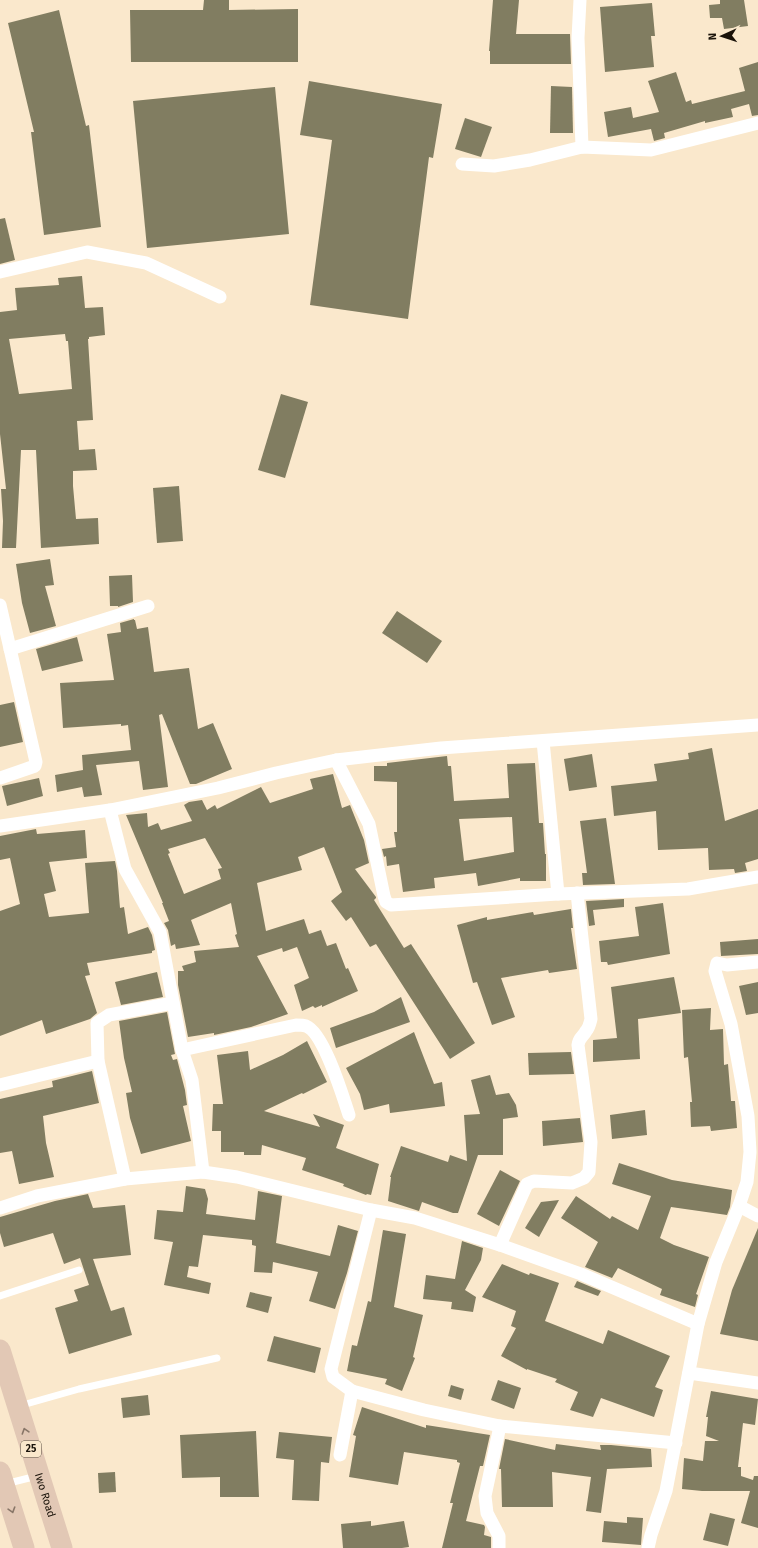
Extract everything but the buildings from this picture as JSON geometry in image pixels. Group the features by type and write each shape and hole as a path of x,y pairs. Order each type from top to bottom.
{"main road":[{"name":"Iwo Road","path":"0,1350 62,1548"},
{"path":"1,1481 24,1548"}],"street":[{"path":"580,0 578,38 582,147"},
{"path":"462,164 494,166 530,160 582,147 651,150 758,123"},
{"path":"0,272 87,252 146,263 220,297"},
{"path":"0,605 36,762 35,766 28,770 0,778"},
{"path":"10,649 148,606"},
{"path":"0,826 110,810 218,788 276,773 336,760 441,748 758,724"},
{"path":"543,741 558,894"},
{"path":"336,760 369,824 384,896 386,902 391,905 558,894 688,889 758,877"},
{"path":"110,810 125,870 160,932 182,1050 192,1080 203,1172"},
{"path":"500,1244 527,1184 534,1182 572,1183 584,1178 589,1172 591,1142 578,1045 580,1037 588,1028 590,1019 577,893"},
{"path":"648,1548 666,1492 698,1324 716,1262 739,1206 747,1182 753,1115 731,1024 715,971 718,963 727,965 758,962"},
{"path":"124,1179 98,1061 97,1023 109,1015 173,1003"},
{"path":"182,1050 296,1025 306,1026 312,1031 324,1050 339,1082 349,1115"},
{"path":"0,1085 98,1061"},
{"path":"0,1208 38,1196 124,1179 203,1172 237,1177 371,1210 415,1218 500,1244 581,1274 698,1324"},
{"path":"739,1206 758,1216"},
{"path":"371,1210 331,1369 333,1377 352,1391 424,1410 500,1426 676,1444"},
{"path":"689,1373 758,1383"},
{"path":"340,1456 352,1391"},
{"path":"499,1548 499,1536 487,1513 485,1496 500,1426"}],"lane":[{"path":"0,1296 79,1270"},
{"path":"18,1406 79,1388 217,1358"},
{"path":"1,1481 39,1475"}]}
